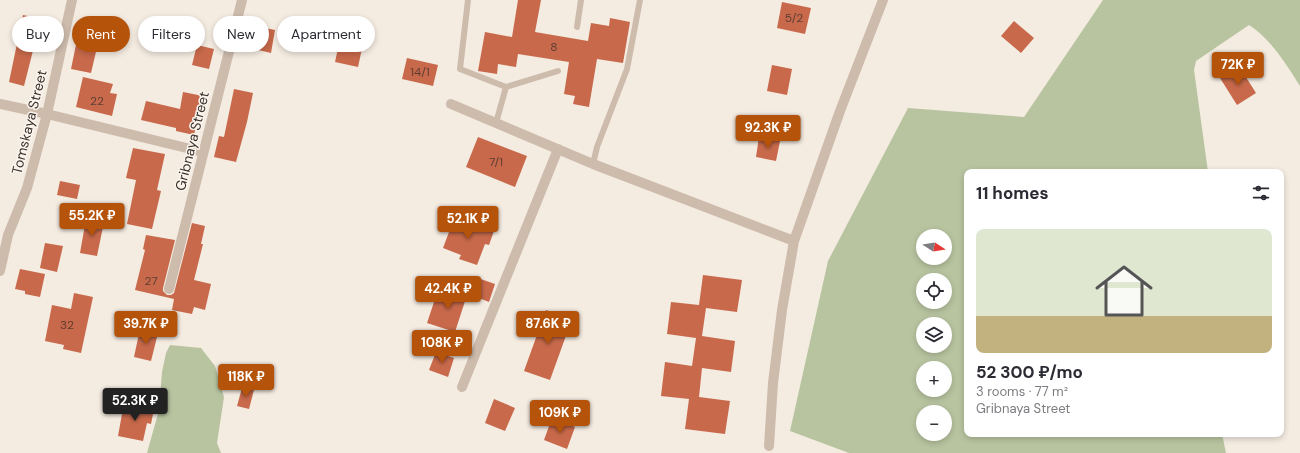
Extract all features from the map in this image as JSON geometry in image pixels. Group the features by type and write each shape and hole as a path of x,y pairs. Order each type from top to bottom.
{"street":[{"name":"Tomskaya Street","path":"0,271 8,235 27,188 47,114 72,0"},
{"name":"Gribnaya Street","path":"169,289 242,0"},
{"path":"769,446 773,383 782,310 794,241 840,111 883,0"},
{"path":"0,104 203,152"},
{"path":"451,104 593,164 794,241"},
{"path":"462,387 558,149"}],"lane":[{"path":"468,0 460,69 506,87 558,71"},
{"path":"577,27 581,0"},
{"path":"593,164 627,70 640,0"},
{"path":"496,123 506,87"}],"green space":[{"path":"1103,0 1300,0 1300,86 1271,44 1257,30 1249,25 1196,61 1194,70 1208,169 964,169 964,437 1223,437 1226,453 849,453 790,431 828,261 908,108 1024,117"},
{"path":"170,345 201,348 215,366 224,397 217,443 221,453 147,453 159,410 162,372 166,353"}],"building":[{"path":"518,0 541,0 535,32 588,41 591,23 609,26 610,18 630,22 623,63 597,59 589,107 573,104 575,96 564,94 569,62 518,54 516,67 498,64 497,74 478,71 485,32 512,37"},
{"path":"782,2 811,8 805,34 777,28"},
{"path":"1014,21 1034,38 1021,53 1001,36"},
{"path":"269,29 275,30 271,53 267,52 269,52"},
{"path":"205,47 213,49 209,69 192,65 195,52 205,52"},
{"path":"15,52 33,52 24,86 9,82"},
{"path":"74,52 96,52 91,73 71,69"},
{"path":"337,52 361,52 358,67 335,62"},
{"path":"407,58 438,65 433,86 402,79"},
{"path":"772,65 792,69 787,95 767,91"},
{"path":"1239,66 1256,93 1237,105 1220,78"},
{"path":"83,77 113,84 110,93 117,94 112,116 76,107"},
{"path":"234,89 253,93 236,162 214,157 219,136 224,137"},
{"path":"183,92 203,96 194,135 176,131 176,128 141,120 146,101 180,109"},
{"path":"478,137 527,156 515,187 466,167"},
{"path":"759,137 780,141 776,161 756,157"},
{"path":"133,148 165,154 157,190 161,191 152,229 127,224 136,180 126,178"},
{"path":"60,181 80,185 77,199 57,195"},
{"path":"455,216 494,231 489,245 485,244 477,265 459,259 461,255 443,248"},
{"path":"86,219 104,222 97,256 80,253"},
{"path":"192,223 205,226 201,244 203,244 194,280 211,284 205,310 194,307 192,314 172,310 174,299 135,290 145,250 143,249 146,235 175,240 163,288 163,291 167,295 174,293"},
{"path":"45,243 63,246 57,272 40,268"},
{"path":"20,269 45,274 40,297 25,294 25,291 15,289"},
{"path":"703,275 742,280 737,312 706,308 702,336 735,341 731,372 702,368 699,397 730,401 725,434 685,429 689,399 661,396 665,362 692,366 696,338 667,334 671,302 699,305"},
{"path":"472,276 495,284 489,302 466,293"},
{"path":"445,288 467,295 455,332 427,323 435,299 441,301"},
{"path":"74,293 93,297 81,353 63,349 64,345 45,341 52,305 71,309"},
{"path":"546,310 572,319 550,380 524,371"},
{"path":"140,329 158,333 151,361 134,357"},
{"path":"436,352 454,358 448,377 429,370"},
{"path":"242,388 254,390 249,409 237,406"},
{"path":"494,399 515,408 505,431 485,423"},
{"path":"124,403 154,409 151,424 147,423 143,441 118,436"},
{"path":"552,418 575,427 567,449 544,440"}]}
